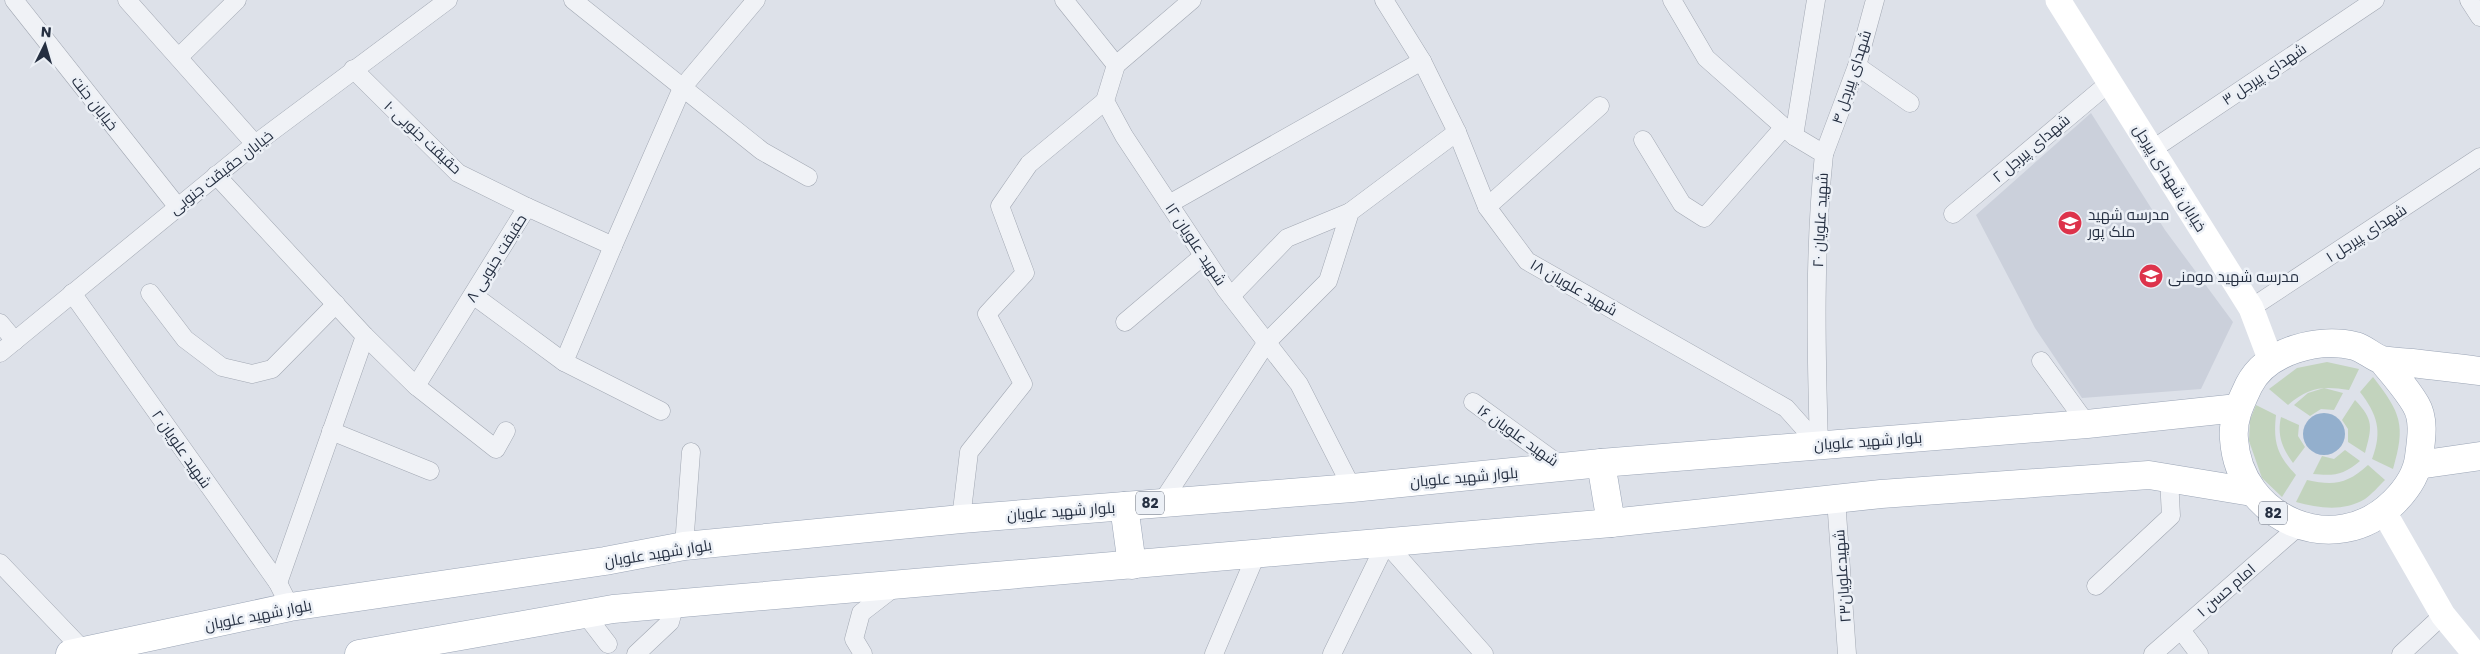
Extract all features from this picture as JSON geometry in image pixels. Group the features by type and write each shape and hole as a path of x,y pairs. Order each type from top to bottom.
{"main road":[{"name":"خیابان شهدای پیرجل","path":"2058,0 2251,308 2271,361"},
{"name":"82","path":"2382,360 2418,406 2422,436 2418,465 2405,491 2384,512 2358,526 2329,530 2299,526 2273,513 2252,492 2238,466 2233,437 2238,408 2251,382 2271,361 2298,347 2327,342 2356,347 2382,360 2480,371"},
{"name":"بلوار شهید علویان","path":"78,653 284,595 605,561 684,546 961,519 1352,488 1601,463 2087,424 2238,408"},
{"path":"2418,465 2480,456"},
{"path":"1601,463 1611,523"},
{"name":"82","path":"359,654 428,648 613,609 1256,555 1611,523 1836,499 2149,475 2252,492"},
{"path":"1124,506 1132,566"},
{"path":"2384,512 2443,615 2475,654"}],"street":[{"name":"خیابان جنت","path":"14,0 176,206"},
{"path":"127,0 180,56 255,144"},
{"path":"180,56 237,0"},
{"name":"خیابان حقیقت جنوبی","path":"0,353 176,206 353,69 448,0"},
{"path":"573,0 762,151 808,177"},
{"path":"564,362 682,88 756,0"},
{"path":"1064,0 1116,66"},
{"path":"961,519 969,452 1023,384 986,314 1025,274 1000,206 1029,164 1105,101 1116,66 1192,0"},
{"name":"شهید علویان ۱۸","path":"1384,0 1422,61 1457,132 1487,206 1527,261 1786,408 1819,445"},
{"name":"شهید علویان ۲۰","path":"1672,0 1706,58 1789,131 1824,154 1819,198 1815,302 1819,445"},
{"path":"1643,140 1682,204 1704,218 1789,131 1816,0"},
{"name":"شهدای پیرجل ۴","path":"1824,154 1857,66 1875,0"},
{"name":"شهدای پیرجل ۳","path":"2153,149 2375,0"},
{"path":"2469,0 2480,17"},
{"path":"1169,204 1422,61"},
{"path":"1857,66 1910,103"},
{"name":"حقیقت جنوبی ۱۰","path":"353,69 458,173 527,207"},
{"name":"شهدای پیرجل ۲","path":"1953,214 2109,83"},
{"name":"شهید علویان ۱۲","path":"1105,101 1124,136 1203,256 1231,296 1300,384 1352,488"},
{"path":"1487,206 1600,106"},
{"path":"1231,296 1287,238 1350,212 1457,132"},
{"name":"شهدای ‍‍‍‍‍‍پیرجل ۱","path":"2251,308 2480,157"},
{"path":"216,175 365,336 416,386 496,450 506,431"},
{"name":"حقیقت جنوبی ۸","path":"416,386 527,207 613,246"},
{"path":"1162,502 1267,342 1328,281 1350,212"},
{"path":"1125,322 1203,256"},
{"name":"شهید علویان ۲","path":"72,293 284,595"},
{"path":"150,293 185,339 222,367 252,374 272,369 336,304"},
{"path":"473,295 564,362 661,411"},
{"path":"0,323 15,341"},
{"path":"284,595 332,431 365,336"},
{"path":"2041,361 2087,424"},
{"name":"شهید علویان ۱۶","path":"1472,402 1564,468"},
{"path":"332,431 430,471"},
{"path":"684,546 692,452"},
{"path":"2096,586 2171,516 2169,478"},
{"name":"شهیدعلویان۲۳","path":"1836,499 1848,654"},
{"name":"امام حسن ۱","path":"2153,654 2299,526"},
{"path":"1332,654 1386,543 1484,654"},
{"path":"1214,654 1256,555"},
{"path":"0,563 78,653"},
{"path":"863,654 854,639 860,613 897,585"},
{"path":"636,654 670,622 675,604"},
{"path":"585,614 608,644"},
{"path":"2401,654 2443,615"},
{"path":"2181,630 2199,654"}],"shaded area":[{"path":"2091,113 2165,230 2233,322 2201,389 2082,398 2035,328 1976,215"}],"green space":[{"path":"2327,362 2359,369 2349,390 2317,389 2303,394 2288,405 2269,389 2297,368"},
{"path":"2373,377 2390,400 2398,420 2400,430 2399,441 2393,469 2372,459 2378,431 2371,408 2360,392"},
{"path":"2324,388 2343,393 2334,410 2321,409 2310,416 2294,405 2308,393"},
{"path":"2355,400 2366,413 2370,424 2365,453 2348,442 2348,429 2342,420"},
{"path":"2256,405 2276,415 2275,433 2278,448 2284,461 2296,475 2282,497 2262,478 2249,441 2250,420"},
{"path":"2281,417 2299,425 2298,436 2305,447 2293,463 2281,441"},
{"path":"2345,450 2360,461 2343,472 2327,475 2313,474 2322,456 2334,459"},
{"path":"2368,465 2385,480 2365,499 2348,506 2331,508 2296,502 2307,480 2325,483 2340,482 2347,480"}],"water":[{"path":"2324,413 2339,419 2345,434 2339,449 2324,455 2309,449 2303,434 2309,419"}],"place":[{"name":"مدرسه شهید ملک پور","path":"2070,223"},
{"name":"مدرسه شهید مومنی","path":"2151,276"}]}
